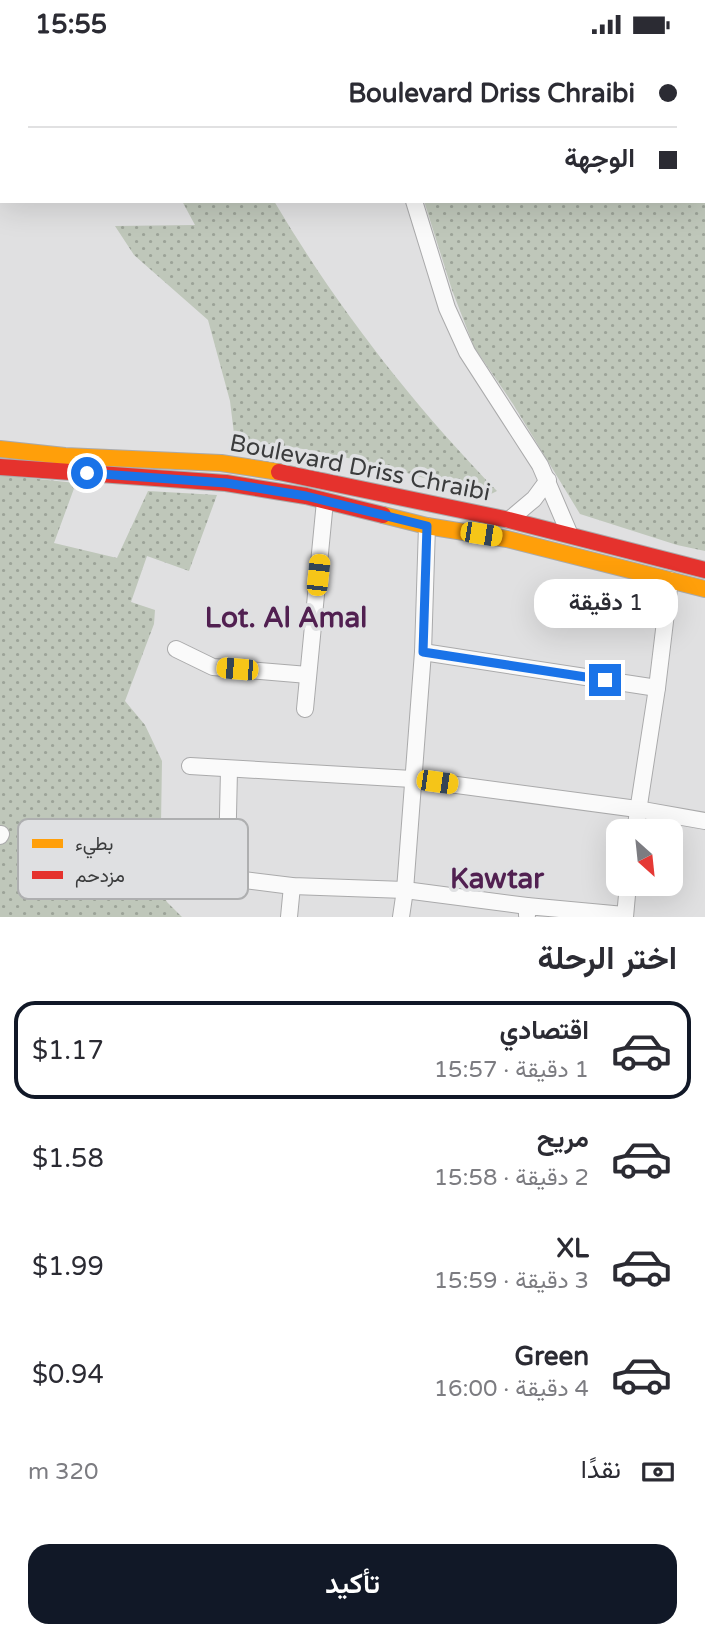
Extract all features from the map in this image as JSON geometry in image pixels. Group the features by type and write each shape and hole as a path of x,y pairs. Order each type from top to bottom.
{"main road":[{"name":"Boulevard Driss Chraibi","path":"0,449 65,464 226,483 325,501 427,526 507,539 705,589"},
{"path":"24,470 26,453"},
{"name":"Boulevard Driss Chraibi","path":"0,467 24,470 65,464 221,463 348,485 509,520 705,570"}],"street":[{"path":"415,203 447,308 467,352 548,479 570,535"},
{"path":"509,520 534,499 548,479"},
{"path":"305,709 325,501"},
{"path":"401,917 423,652 427,526"},
{"path":"636,819 657,688 670,580"},
{"path":"176,649 213,667 308,675"},
{"path":"423,652 657,688"},
{"path":"190,766 412,779 637,809 705,821"},
{"path":"228,819 229,770"},
{"path":"248,882 405,890 527,912 624,916 626,896"},
{"path":"289,917 292,886"}],"shaded area":[{"path":"183,203 275,203 323,278 377,353 435,424 497,491 491,494 478,493 388,468 297,448 235,442 230,401 208,320 134,255 115,226 195,225"},
{"path":"425,203 705,203 705,551 677,545 580,514 513,404 474,347 452,290"},
{"path":"0,475 76,483 54,543 117,558 148,491 217,495 189,571 147,556 131,602 155,610 154,624 125,701 145,725 162,761 161,819 18,819 18,899 166,899 182,917 0,917"}],"traffic: slow":[{"path":"0,449 65,456 221,463 279,472"},
{"path":"383,515 427,526 507,539 705,589"}],"traffic: jam":[{"path":"0,467 226,483 306,496 383,515"},
{"path":"279,472 509,520 705,570"}],"district":[{"name":"Lot. Al Amal","path":"286,618"},
{"name":"Kawtar","path":"497,879"}],"route":[{"path":"87,473 226,483 306,496 427,526 423,652 605,680"}]}
